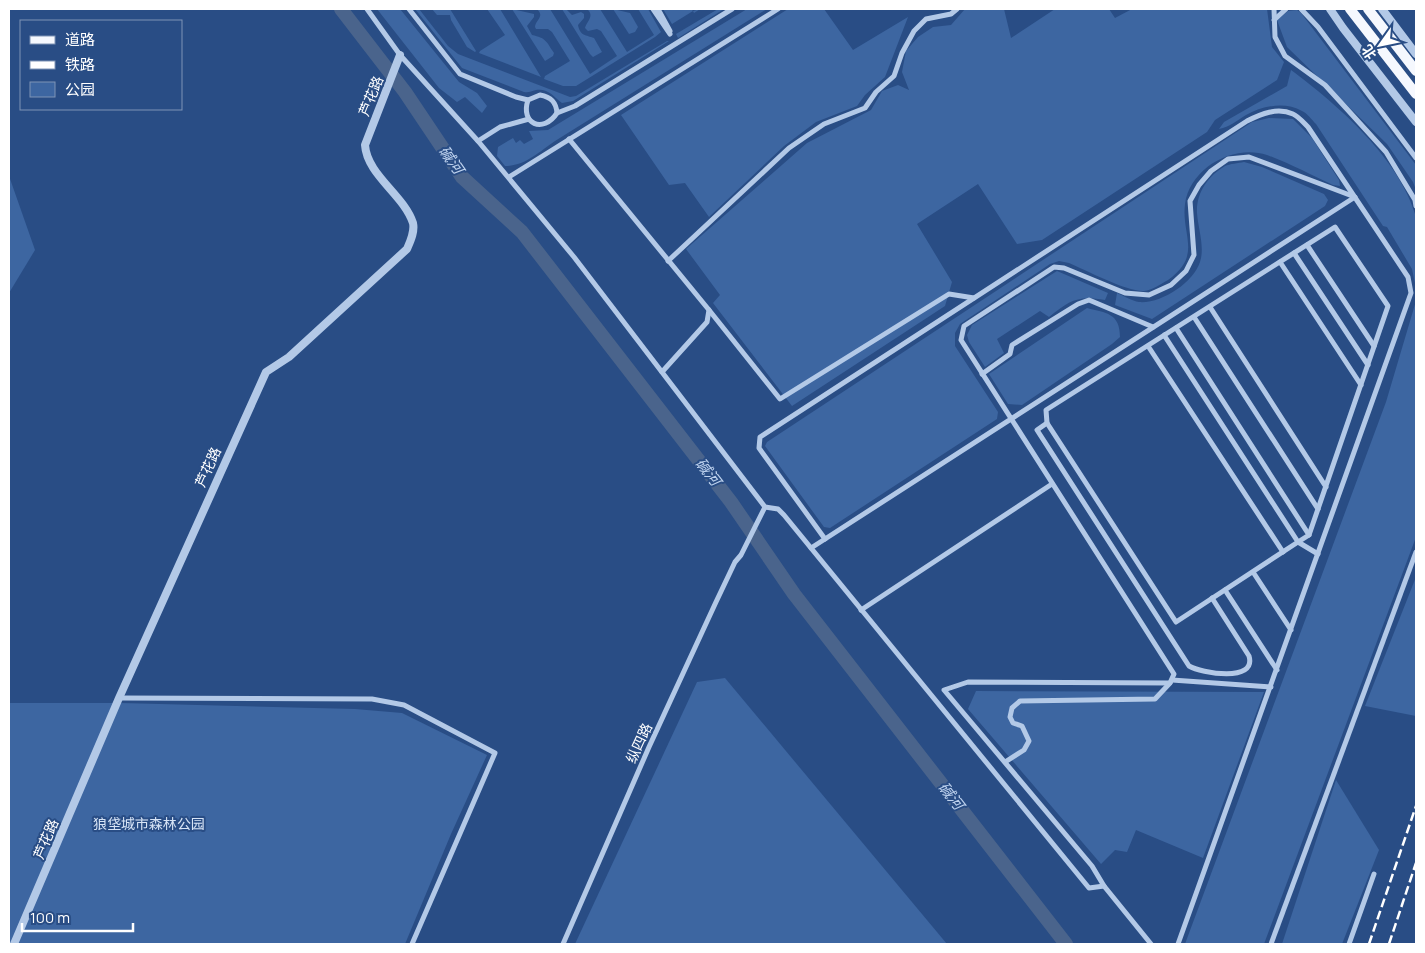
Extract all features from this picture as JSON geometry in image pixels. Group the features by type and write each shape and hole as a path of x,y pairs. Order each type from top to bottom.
{"main road":[{"path":"1350,9 1416,94"},
{"path":"1368,9 1416,71"}],"street":[{"path":"367,9 400,55 478,140 574,257 765,507 778,509 784,515 1088,888 1104,886"},
{"path":"409,9 460,74 516,97 528,100 540,95 546,96 556,105 557,113"},
{"path":"653,9 670,34 668,26 658,9"},
{"path":"528,100 526,112 529,119 536,125 550,122 557,113 575,106 732,9"},
{"path":"508,177 778,9"},
{"path":"668,261 789,148 824,124 865,108 876,92 894,76 902,53 914,31 926,19 951,14 957,9"},
{"path":"1274,9 1276,37 1285,56 1325,85 1386,152 1415,200 1416,206"},
{"path":"1274,20 1286,9"},
{"path":"1302,9 1318,27 1416,158"},
{"path":"1330,9 1416,122"},
{"path":"1382,9 1416,54"},
{"name":"芦花路","path":"14,944 119,698 266,372 289,357 407,249 412,235 413,224 402,205 370,163 366,154 366,145 400,55"},
{"path":"825,539 759,448 760,437 1247,121 1264,113 1278,111 1294,114 1308,127 1408,277 1411,293 1178,944"},
{"path":"478,140 500,127 529,119"},
{"path":"569,140 780,399 948,294 974,298"},
{"path":"1005,762 1024,750 1029,741 1022,726 1013,723 1010,717 1012,708 1020,701 1156,699 1171,681 1174,674 1152,644 961,340 964,326 1054,267 1064,268 1125,292 1149,295 1171,285 1186,271 1194,255 1190,201 1199,185 1211,171 1228,159 1249,158 1355,197"},
{"path":"811,548 1355,197"},
{"path":"1335,227 1388,306 1309,536 1176,622 1047,424 1046,410 1294,253 1335,227"},
{"path":"1307,245 1374,346"},
{"path":"1294,253 1368,365"},
{"path":"1280,262 1361,385"},
{"path":"982,374 1010,354 1012,345 1078,304 1089,300 1153,327"},
{"path":"1210,307 1326,487"},
{"path":"662,372 707,322 709,310"},
{"path":"1194,316 1318,509"},
{"path":"1176,328 1309,536"},
{"path":"1164,335 1298,542 1318,554"},
{"path":"1148,346 1283,552"},
{"path":"1047,424 1037,430 1189,666 1198,671 1241,673 1248,668 1249,656 1212,598"},
{"path":"861,610 1052,484"},
{"name":"纵四路","path":"563,944 649,747 734,562 741,554 765,507"},
{"path":"1271,944 1416,552"},
{"path":"1253,572 1291,630"},
{"path":"1225,590 1276,670"},
{"path":"1151,944 1104,886 1092,866 944,690 968,682 1171,681 1271,686"},
{"path":"119,698 372,699 404,705 495,753 412,944"},
{"path":"1349,944 1374,874"}],"green space":[{"path":"377,9 400,9 459,82 477,93 487,106 482,113 465,97 457,102 439,88"},
{"path":"415,9 419,9 448,46 458,54 570,97 576,96 669,41 573,101 562,103 544,90 524,92 462,68"},
{"path":"432,9 450,9 476,51 467,47 450,15 437,15"},
{"path":"487,9 500,9 541,77 479,53 505,35"},
{"path":"512,9 534,14 534,17 527,26 532,35 540,37 547,43 554,53 553,56 545,61"},
{"path":"537,9 550,9 590,74 617,56 601,31 597,29 588,31 585,28 590,16 587,9 600,9 627,52 654,35 638,9 648,9 661,32 576,86 563,86 544,79 545,76 570,61 552,32 548,29 536,29 535,27 540,16"},
{"path":"562,9 566,9 572,15 581,12 584,14 584,18 578,25 579,29 584,34 594,38 602,52 593,57 590,54"},
{"path":"613,9 630,13 638,27 635,32 629,34"},
{"path":"663,9 691,9 693,11 672,24"},
{"path":"718,9 724,9 678,38 676,34"},
{"path":"747,9 767,9 525,161 505,166 497,156 498,147 513,138 516,143 520,140 524,144 533,139 529,131 548,130"},
{"path":"788,9 824,9 853,50 908,17 885,77 865,95 857,106 816,122 784,146 709,217 685,183 669,185 621,115"},
{"path":"965,9 1004,9 1011,38 1055,9 1109,9 1115,18 1132,9 1267,9 1272,47 1284,62 1277,80 1215,120 1207,132 1042,240 1017,244 978,184 917,224 952,282 945,306 792,406 713,303 720,295 686,249 807,143 871,110 882,91 898,85 909,90 902,72 906,51 918,37 933,27 951,25"},
{"path":"1297,10 1416,165 1416,190 1413,182 1387,144 1287,47 1277,20 1288,11"},
{"path":"1291,70 1347,117 1382,154 1396,174 1408,195 1416,217 1416,288 1412,269 1387,227 1383,226 1316,124 1306,113 1288,106 1266,107 1219,129 1224,122 1287,86"},
{"path":"1269,118 1293,119 1312,138 1339,180 1340,186 1333,185 1267,155 1254,152 1227,156 1204,170 1195,180 1189,191 1185,204 1188,253 1179,271 1168,280 1144,291 1117,284 1069,263 1059,261 1050,264 960,324 955,333 955,346 998,412 997,419 830,528 824,527 765,446 767,442 1252,122"},
{"path":"1244,162 1262,167 1324,194 1328,200 1325,206 1152,319 1115,305 1117,293 1131,300 1148,302 1157,300 1175,291 1191,277 1200,262 1201,256 1202,244 1197,206 1201,192 1208,180 1219,170 1227,165"},
{"path":"9,176 35,250 9,293"},
{"path":"1057,271 1108,293 1105,300 1088,298 1075,300 1063,306 1049,317 1040,311 997,339 1004,353 985,367 969,342 967,335 972,325"},
{"path":"1416,301 1416,537 1264,944 1185,944 1386,402"},
{"path":"1087,308 1111,315 1118,323 1120,337 1022,405 1008,404 989,374"},
{"path":"1416,577 1416,716 1365,706"},
{"path":"725,678 947,944 575,944 697,682"},
{"path":"976,691 1264,692 1203,858 1136,830 1127,852 1115,850 1101,864 968,709"},
{"name":"狼垡城市森林公园","path":"9,703 121,703 355,709 402,713 487,755 451,834 405,944 9,944"},
{"path":"1336,780 1379,850 1342,944 1282,944"}],"waterway":[{"name":"碱河","path":"341,9 405,92 462,177 522,232 731,502 794,594 1066,944"}],"railway":[{"path":"1369,944 1416,806"},
{"path":"1389,944 1416,863"}]}
